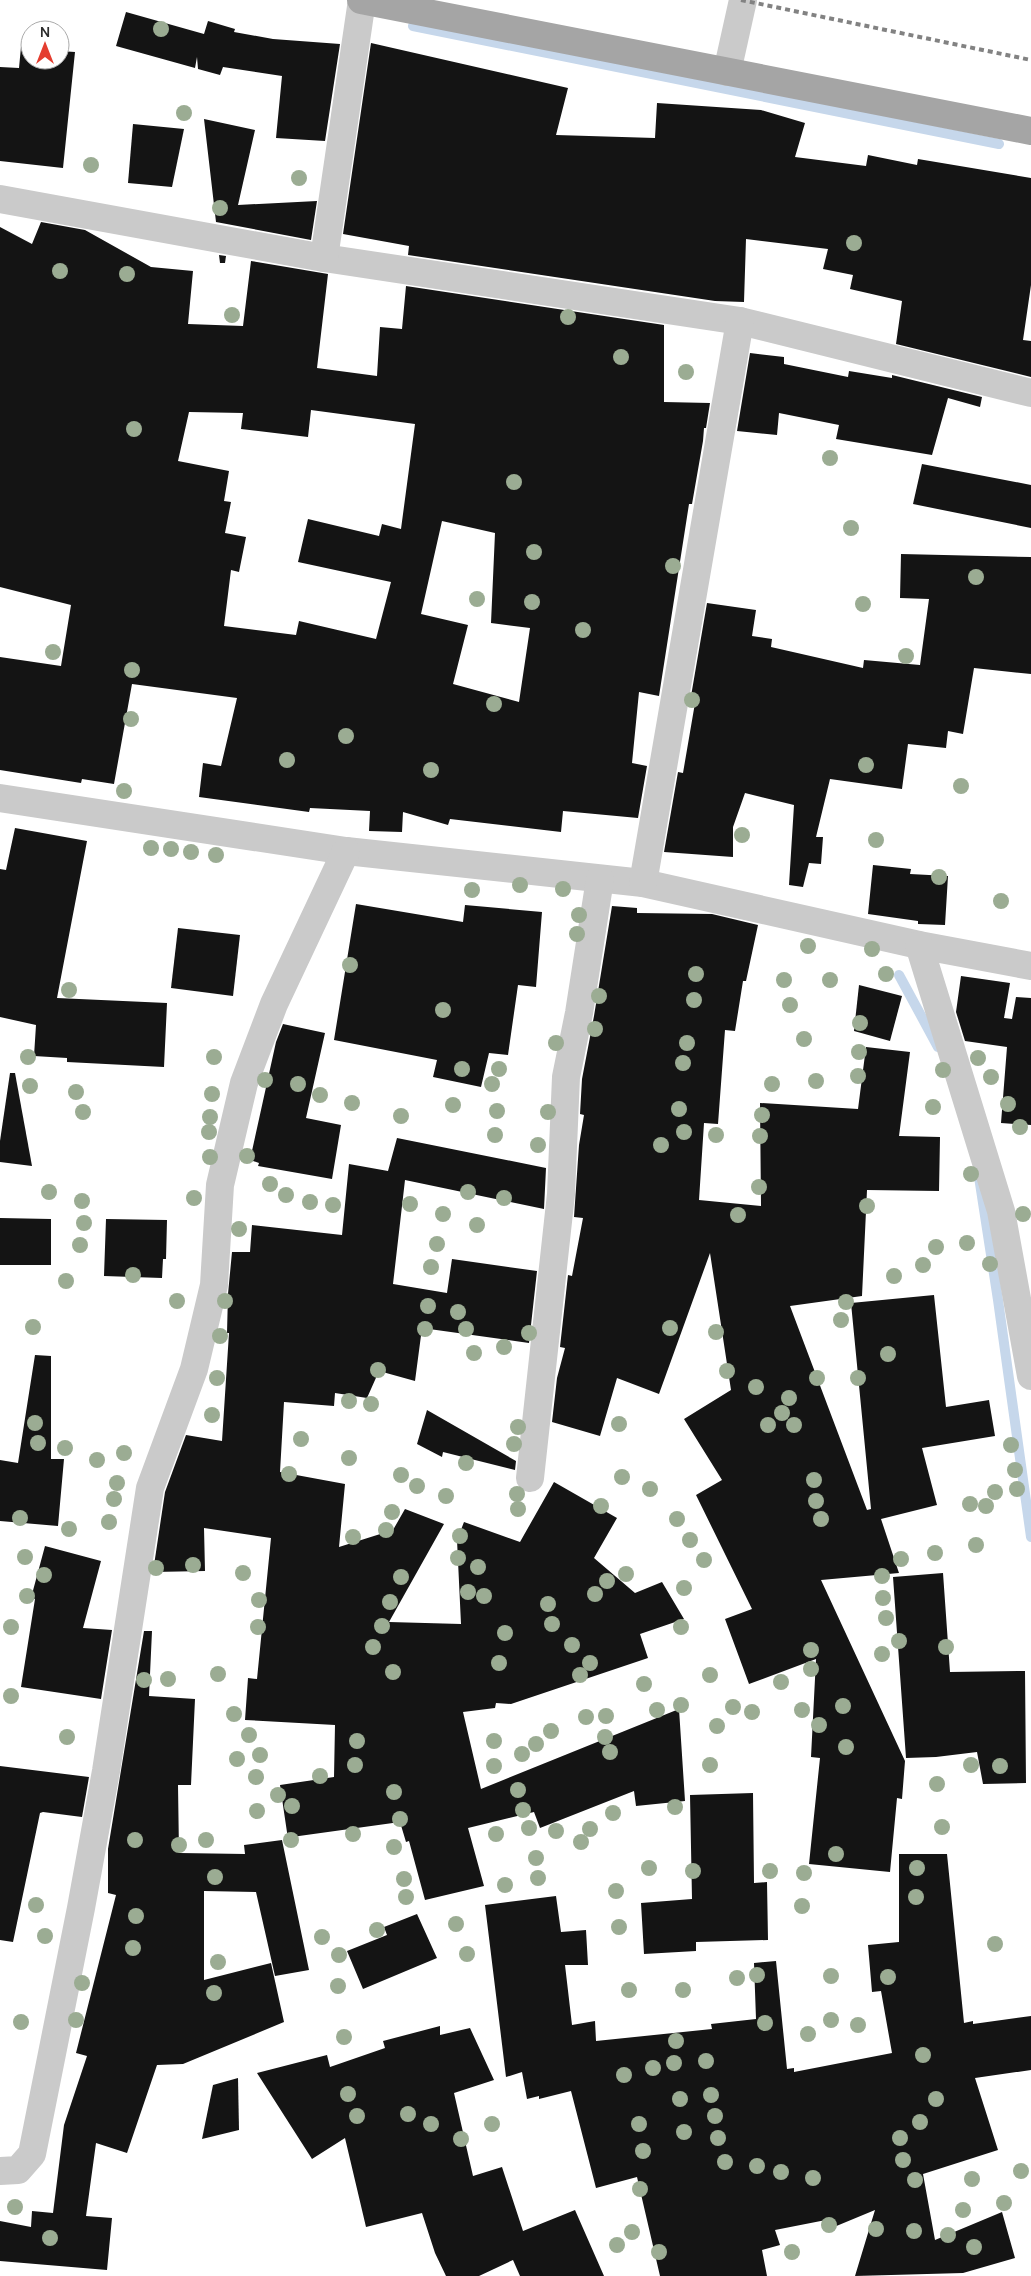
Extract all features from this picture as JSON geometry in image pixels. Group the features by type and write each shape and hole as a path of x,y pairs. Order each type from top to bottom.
{"main road":[{"path":"371,1 1031,131"}],"street":[{"path":"727,72 743,0"},
{"path":"324,258 371,1"},
{"path":"0,199 324,258 740,321 1031,393"},
{"path":"643,883 740,321"},
{"path":"0,798 346,850 643,883 919,945 1031,966"},
{"path":"0,2171 18,2170 32,2154 106,1771 150,1488 194,1369 199,1350 214,1285 220,1185 244,1083 274,1004 346,850"},
{"path":"530,1478 561,1194 566,1077 579,1013 600,879"},
{"path":"919,945 1001,1211 1031,1376"}],"building":[{"path":"126,12 204,34 208,21 235,29 234,32 273,39 340,44 325,141 276,138 282,76 223,67 220,75 198,69 197,57 195,68 116,46"},
{"path":"371,43 568,88 556,135 655,138 657,103 761,110 805,123 795,157 866,166 868,155 917,165 918,159 1031,178 1031,285 1023,340 1031,341 1031,377 896,344 902,301 850,289 853,275 823,269 828,249 746,239 744,302 715,301 408,255 409,246 343,234"},
{"path":"70,52 75,52 63,168 0,161 0,67 19,68 20,58 20,70 70,70"},
{"path":"204,119 255,130 238,205 317,201 311,240 216,222"},
{"path":"133,124 184,129 172,187 128,183"},
{"path":"41,222 85,230 151,267 193,271 188,324 243,326 251,261 328,274 317,368 377,376 380,327 402,329 406,286 664,325 664,402 710,403 706,428 704,428 692,504 689,504 659,696 639,692 632,763 647,766 638,818 563,811 561,832 450,819 448,825 403,812 402,832 369,831 370,811 310,808 309,812 199,797 203,763 221,766 237,698 132,684 114,784 82,779 81,783 0,770 0,657 61,666 71,605 0,587 0,227 32,244","holes":["311,410 415,424 401,529 382,524 379,536 308,519 298,562 391,582 376,639 299,621 296,635 224,626 231,570 239,572 246,537 225,533 231,502 224,501 229,471 178,461 189,412 243,413 241,429 308,437","442,521 495,533 491,623 530,628 519,702 453,684 468,625 421,614"]},
{"path":"219,255 226,256 225,263 220,263"},
{"path":"750,353 784,357 784,364 848,377 849,371 892,378 892,375 982,397 980,407 948,398 932,455 836,439 839,425 779,413 777,435 737,431"},
{"path":"922,464 1031,485 1031,528 913,504"},
{"path":"901,554 1031,557 1031,674 974,668 963,734 948,731 946,748 908,744 902,789 830,779 816,837 823,837 821,864 809,863 803,887 789,885 794,805 745,793 733,827 733,857 664,852 678,772 683,773 695,703 690,702 707,603 756,610 752,636 772,639 771,647 863,668 864,660 920,665 929,599 900,598"},
{"path":"15,828 87,841 57,998 167,1003 164,1067 67,1062 67,1058 34,1056 36,1025 0,1017 0,869 6,870"},
{"path":"873,865 911,869 910,874 948,876 945,925 918,924 918,921 868,914"},
{"path":"356,904 463,922 465,905 542,912 536,987 518,985 508,1055 489,1053 481,1087 433,1077 437,1060 334,1040"},
{"path":"612,906 637,908 637,913 712,914 758,925 746,981 743,981 735,1031 725,1030 718,1124 704,1123 699,1200 761,1206 760,1103 858,1109 866,1047 910,1052 899,1136 940,1137 939,1191 867,1190 862,1296 790,1306 867,1510 871,1509 851,1303 934,1295 946,1407 989,1400 995,1436 922,1448 937,1505 881,1519 899,1573 821,1580 905,1761 902,1799 897,1798 890,1872 809,1864 820,1758 811,1757 816,1659 749,1684 725,1619 752,1609 696,1495 722,1480 684,1419 731,1390 710,1253 659,1394 617,1378 600,1436 552,1422 557,1378 565,1348 560,1347 568,1275 572,1276 583,1218 574,1217 579,1145 584,1115 580,1114 582,1079"},
{"path":"178,928 240,935 233,996 171,988"},
{"path":"961,976 1010,983 1004,1018 1012,1019 1016,997 1031,998 1031,1125 1001,1123 1007,1047 965,1041 956,1012"},
{"path":"859,985 902,996 890,1041 854,1031"},
{"path":"283,1024 325,1033 306,1118 341,1125 332,1179 258,1166 259,1163 250,1160 276,1042"},
{"path":"10,1073 15,1073 32,1166 0,1162 0,1141"},
{"path":"397,1138 546,1168 544,1209 405,1180 393,1284 447,1293 452,1259 537,1271 529,1343 422,1328 415,1381 379,1371 367,1398 335,1393 334,1406 284,1402 280,1472 345,1484 339,1547 393,1530 405,1509 444,1524 389,1622 461,1624 457,1540 464,1522 520,1542 554,1482 617,1518 594,1558 635,1593 662,1582 684,1619 640,1634 648,1658 511,1704 496,1703 495,1708 463,1712 481,1789 679,1709 685,1801 636,1806 634,1791 540,1828 534,1812 468,1828 484,1886 425,1900 409,1841 406,1842 400,1822 288,1839 280,1785 334,1777 335,1725 245,1720 248,1678 257,1679 271,1538 204,1528 205,1571 153,1572 165,1492 186,1435 222,1441 229,1333 227,1333 228,1294 232,1252 250,1252 252,1225 342,1235 349,1164 388,1171"},
{"path":"0,1218 51,1219 51,1265 0,1265"},
{"path":"106,1219 167,1220 166,1259 163,1259 162,1278 104,1276"},
{"path":"35,1355 51,1356 51,1459 64,1459 58,1526 0,1521 0,1460 18,1463"},
{"path":"427,1410 516,1461 515,1470 443,1452 442,1457 417,1444"},
{"path":"45,1546 101,1561 83,1628 112,1630 101,1699 21,1687 35,1599 31,1598"},
{"path":"943,1573 950,1672 1025,1671 1026,1783 983,1784 977,1752 936,1757 906,1758 893,1577"},
{"path":"144,1631 152,1631 149,1696 195,1699 191,1785 178,1785 179,1853 245,1854 244,1845 282,1840 309,1970 275,1976 256,1892 204,1891 204,1980 271,1963 284,2022 183,2064 157,2065 127,2153 96,2143 86,2216 112,2218 107,2270 0,2261 0,2221 31,2227 32,2211 53,2213 64,2125 87,2056 76,2053 116,1895 108,1893 108,1849"},
{"path":"0,1766 89,1777 82,1817 40,1813 13,1942 0,1940"},
{"path":"753,1793 754,1883 767,1882 768,1940 696,1942 696,1951 644,1954 641,1903 692,1899 690,1795"},
{"path":"899,1854 947,1854 964,2023 973,2021 973,2024 1031,2016 1031,2070 975,2078 998,2150 923,2174 935,2240 1002,2212 1015,2258 963,2273 855,2276 875,2210 834,2227 831,2219 775,2230 780,2245 762,2250 767,2276 660,2276 637,2177 596,2188 571,2091 539,2099 539,2096 527,2099 522,2072 506,2077 485,1905 556,1896 561,1932 586,1930 588,1965 565,1965 572,2025 595,2021 596,2041 712,2029 711,2024 756,2019 754,1963 776,1961 787,2069 794,2068 794,2072 892,2053 881,1991 872,1992 868,1945 899,1942"},
{"path":"417,1914 437,1958 363,1989 347,1951 387,1935 384,1927"},
{"path":"440,2026 440,2035 470,2028 494,2080 454,2093 473,2176 502,2167 523,2231 575,2210 604,2276 520,2276 513,2260 479,2276 446,2276 435,2253 422,2213 366,2227 345,2138 312,2159 257,2073 327,2055 330,2067 385,2048 383,2041"},
{"path":"238,2078 239,2130 202,2139 213,2085"}],"waterway":[{"path":"413,26 999,144"},
{"path":"899,975 938,1047"},
{"path":"979,1177 1031,1537"}],"railway":[{"path":"741,0 1031,60"}]}
